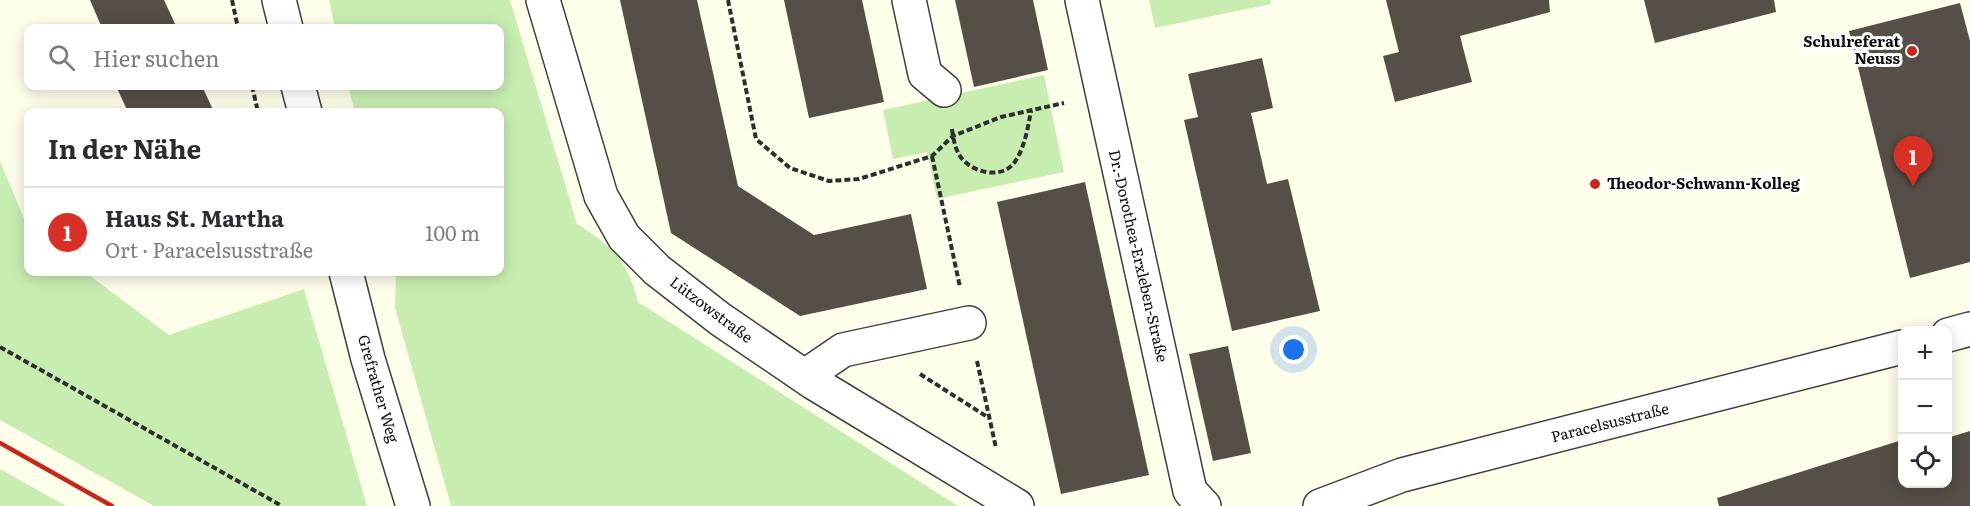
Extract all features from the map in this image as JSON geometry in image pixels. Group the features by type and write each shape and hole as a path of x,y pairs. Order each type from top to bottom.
{"street":[{"path":"279,0 285,24"},
{"name":"Lützowstraße","path":"543,0 602,196 624,237 657,270 720,319 805,376 1017,506"},
{"path":"909,0 925,74 944,90"},
{"name":"Dr.-Dorothea-Erxleben-Straße","path":"1082,0 1190,491 1204,506"},
{"path":"299,90 304,108"},
{"name":"Grefrather Weg","path":"347,276 368,359 413,506"},
{"path":"805,376 843,350 969,323"},
{"path":"1952,334 1970,329"},
{"name":"Paracelsusstraße","path":"1320,506 1402,475 1898,348"}],"path":[{"path":"232,0 237,24"},
{"path":"728,0 756,139 790,168 829,181 859,179 932,156 953,136 1001,117 1102,94"},
{"path":"253,90 257,108"},
{"path":"953,136 960,156 976,169 993,173 1005,171 1016,162 1031,111"},
{"path":"872,344 989,418"},
{"path":"0,347 282,506"}],"green space":[{"path":"329,0 510,0 577,224 609,247 617,256 629,275 638,302 958,506 451,506 395,308 396,276 504,276 504,108 354,108 349,90 504,90 504,24 334,24"},
{"path":"1149,0 1270,0 1271,4 1155,28"},
{"path":"1044,75 1064,172 937,199 927,152 893,159 883,110"},
{"path":"0,161 24,218 24,276 90,276 169,335 304,289 367,506 154,506 0,420"},
{"path":"0,469 66,506 0,506"}],"building":[{"path":"90,0 164,0 175,24 100,24"},
{"path":"620,0 697,0 738,186 814,235 911,214 927,289 800,316 671,233"},
{"path":"784,0 862,0 884,102 809,118"},
{"path":"955,0 1033,0 1048,70 974,87"},
{"path":"1386,0 1549,0 1550,12 1460,36 1472,82 1395,102 1383,56 1399,52"},
{"path":"1644,0 1774,0 1776,12 1655,43"},
{"path":"1960,3 1970,41 1970,262 1910,278 1849,31"},
{"path":"1262,58 1273,108 1251,113 1267,184 1288,179 1320,311 1232,331 1184,120 1198,117 1188,74"},
{"path":"118,90 204,90 212,108 126,108"},
{"path":"1085,182 1149,475 1061,494 997,202"},
{"path":"1228,346 1251,453 1213,461 1189,354"},
{"path":"1970,431 1970,506 1719,506 1717,498 1898,441 1898,488 1952,488 1952,436"}],"railway":[{"path":"0,443 112,506"}],"place":[{"name":"Schulreferat Neuss","path":"1912,51"},
{"name":"Theodor-Schwann-Kolleg","path":"1595,184"},
{"name":"Haus St. Martha","path":"1913,186"}]}
